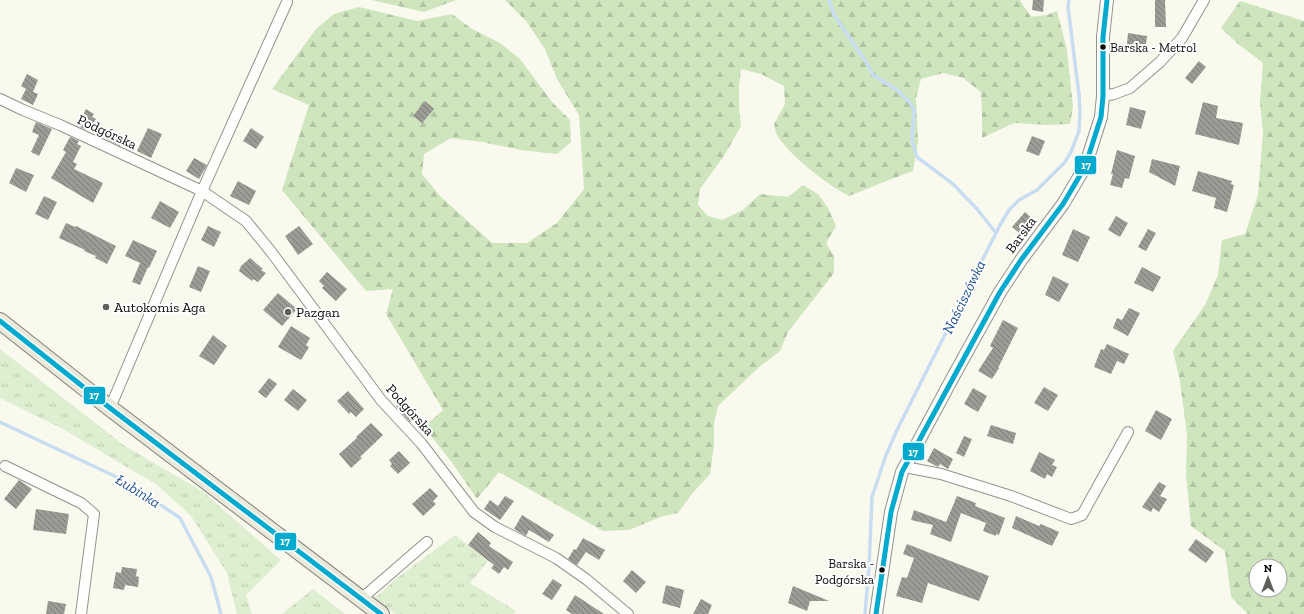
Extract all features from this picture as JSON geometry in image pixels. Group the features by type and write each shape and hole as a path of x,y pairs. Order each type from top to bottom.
{"main road":[{"path":"0,321 110,408 381,614"}],"street":[{"name":"Barska","path":"876,614 891,512 897,487 905,467 1000,292 1021,260 1063,204 1085,168 1101,117 1103,96 1103,37 1107,0"},
{"path":"1103,96 1114,94 1130,88 1160,62 1182,38 1204,0"},
{"path":"110,408 202,191 287,2"},
{"name":"Podgórska","path":"0,99 60,125 202,191 246,221 272,253 381,400 420,443 474,512 495,527 556,558 586,579 628,614"},
{"path":"905,467 941,474 1011,496 1071,519 1082,515 1128,432"},
{"path":"5,466 81,503 94,514 81,614"},
{"path":"361,599 427,542"}],"green space":[{"path":"372,0 456,0 424,12"},
{"path":"505,0 1021,0 1031,17 1047,15 1057,11 1067,50 1073,107 1070,124 1047,125 1014,123 982,138 981,92 963,78 943,73 921,79 916,98 918,142 913,171 849,196 830,184 800,161 777,135 774,124 785,104 784,86 761,74 741,69 739,108 741,126 724,156 700,189 698,205 708,216 722,220 743,210 760,194 788,197 803,185 818,194 828,208 836,226 826,243 834,256 834,273 788,332 780,351 758,368 718,406 714,424 714,445 710,474 691,495 678,513 663,516 629,530 603,531 499,472 477,499 453,464 424,427 443,410 386,314 393,289 366,291 282,190 309,105 272,89 316,29 334,14 359,7 417,21 452,14 472,29 500,43 520,59 552,102 570,120 571,142 557,154 521,150 482,142 451,138 424,154 422,174 440,196 492,243 527,243 557,223 584,189 579,115 557,79 545,49 526,21"},
{"path":"1240,1 1304,21 1304,614 1248,614 1231,597 1225,551 1191,526 1186,474 1187,435 1180,381 1173,351 1205,305 1218,275 1222,240 1245,234 1258,195 1263,133 1260,102 1263,63 1237,43 1221,28"},
{"path":"0,349 125,446 202,491 281,560 246,595 252,614 237,614 227,573 191,516 157,485 63,429 0,398"},
{"path":"455,535 488,561 470,583 516,611 514,614 395,614 375,598 397,578"},
{"path":"313,589 345,614 282,614"}],"building":[{"path":"1033,0 1044,0 1043,12 1032,10"},
{"path":"1155,0 1165,0 1166,27 1155,27"},
{"path":"1128,33 1147,36 1145,52 1127,50"},
{"path":"1199,61 1206,67 1192,84 1185,78"},
{"path":"27,74 38,80 33,92 38,94 33,105 21,99 26,89 21,86"},
{"path":"425,101 434,109 422,123 413,116"},
{"path":"1203,102 1218,106 1216,118 1243,123 1239,145 1195,134"},
{"path":"1130,107 1146,111 1141,129 1126,125"},
{"path":"86,109 94,114 92,117 96,119 90,129 87,128 86,130 76,125 78,121 80,121"},
{"path":"36,122 52,129 39,156 31,152 39,135 32,132"},
{"path":"148,128 162,134 151,158 137,151"},
{"path":"251,128 264,137 256,149 243,141"},
{"path":"111,130 124,137 120,146 106,139"},
{"path":"1032,136 1045,141 1039,156 1026,151"},
{"path":"70,137 79,141 77,144 81,146 73,162 77,164 74,169 103,183 93,203 51,178 66,152 63,150"},
{"path":"1117,150 1135,156 1129,179 1125,178 1122,188 1110,185"},
{"path":"194,158 207,165 199,179 186,171"},
{"path":"1152,159 1180,166 1175,186 1149,172"},
{"path":"16,168 34,175 26,192 9,183"},
{"path":"1198,171 1232,181 1231,184 1234,185 1227,212 1214,208 1216,198 1192,191"},
{"path":"238,181 256,191 249,205 230,196"},
{"path":"44,196 57,202 48,220 35,214"},
{"path":"160,201 179,212 170,228 151,218"},
{"path":"1025,212 1034,220 1022,235 1012,227"},
{"path":"1116,216 1128,223 1120,237 1108,230"},
{"path":"66,223 75,227 76,226 116,246 107,264 95,258 96,256 84,251 85,250 59,238"},
{"path":"208,226 221,232 214,247 201,240"},
{"path":"299,226 313,244 298,255 285,236"},
{"path":"1073,229 1090,237 1078,262 1062,255"},
{"path":"1148,229 1156,233 1146,251 1138,247"},
{"path":"133,240 157,251 140,285 132,282 140,263 125,256"},
{"path":"250,258 263,269 261,270 266,273 258,282 253,279 252,281 239,271 241,266"},
{"path":"198,266 210,271 201,292 189,287"},
{"path":"1142,267 1161,277 1153,292 1134,283"},
{"path":"327,272 347,289 336,301 322,288 324,286 319,281"},
{"path":"1053,276 1069,284 1059,302 1045,295"},
{"path":"278,293 297,309 282,326 263,310"},
{"path":"1129,308 1140,313 1128,336 1113,328 1117,318 1122,320"},
{"path":"1003,320 1018,328 999,368 992,379 978,371 993,348 990,346"},
{"path":"291,326 310,338 306,345 309,347 301,360 278,347"},
{"path":"213,335 227,346 214,365 199,356"},
{"path":"1107,344 1129,354 1124,364 1117,361 1111,374 1094,367 1101,349 1104,350"},
{"path":"269,378 277,384 266,398 258,392"},
{"path":"1044,387 1058,395 1048,411 1034,403"},
{"path":"973,388 987,396 978,412 964,404"},
{"path":"293,389 307,400 298,411 284,400"},
{"path":"348,391 364,409 356,417 351,412 349,414 337,401"},
{"path":"402,401 416,416 410,422 396,406"},
{"path":"1156,410 1172,419 1161,440 1145,431"},
{"path":"371,423 383,435 351,468 339,454"},
{"path":"991,425 1016,433 1013,444 987,436"},
{"path":"964,436 972,439 964,457 956,453"},
{"path":"934,448 953,459 948,469 940,464 938,467 927,461"},
{"path":"399,451 410,463 398,474 390,466 392,464 389,460"},
{"path":"1039,452 1055,460 1052,465 1057,467 1052,477 1047,474 1045,479 1030,471"},
{"path":"19,480 32,489 16,509 4,499"},
{"path":"1159,482 1166,486 1160,496 1167,499 1159,512 1153,508 1151,512 1142,507"},
{"path":"430,488 438,496 433,501 436,504 423,516 412,504"},
{"path":"505,496 514,501 500,520 484,509 490,500 498,506"},
{"path":"957,496 976,503 975,506 1005,518 999,535 996,534 996,536 983,531 986,523 961,513 951,542 930,534 933,525 911,520 914,510 946,522"},
{"path":"36,509 69,514 66,534 33,530"},
{"path":"522,515 554,535 549,542 529,530 526,536 514,529"},
{"path":"1016,516 1039,526 1041,524 1059,532 1052,546 1012,528"},
{"path":"478,532 491,543 489,546 513,562 508,570 504,567 499,574 491,568 494,565 468,545"},
{"path":"583,538 605,550 599,560 586,552 577,565 568,559 574,549 576,550"},
{"path":"1196,539 1214,552 1206,563 1188,550"},
{"path":"907,544 989,576 979,601 928,583 922,603 896,596 902,577 907,578 914,558 903,554"},
{"path":"122,567 137,569 136,576 139,577 138,587 125,585 124,590 113,588 116,572 121,573"},
{"path":"632,570 646,582 636,593 623,581"},
{"path":"553,579 562,585 552,600 542,594"},
{"path":"666,585 684,590 680,608 662,603"},
{"path":"793,586 829,601 810,601 807,611 788,603"},
{"path":"575,595 604,614 572,614 566,610"},
{"path":"701,599 712,605 708,614 693,614"},
{"path":"48,601 66,604 64,614 46,614"}],"waterway":[{"path":"829,0 834,15 866,62 873,75 897,90 910,103 914,110 912,141 917,157 953,184 977,209 996,233"},
{"name":"Naściszówka","path":"865,614 872,497 886,455 898,428 1000,225 1009,210 1019,200 1037,190 1065,162 1071,152 1079,131 1079,95 1068,7 1069,0"},
{"name":"Łubinka","path":"0,422 125,481 180,518 211,577 221,614"}],"transit line":[{"name":"17","path":"876,614 891,512 902,472 1000,292 1021,260 1063,204 1085,167 1101,117 1103,96 1103,37 1107,0"},
{"name":"17","path":"0,321 110,408 381,614"}],"place":[{"name":"Barska - Metrol","path":"1103,47"},
{"name":"Autokomis Aga","path":"106,307"},
{"name":"Pazgan","path":"288,312"},
{"name":"Barska - Podgórska","path":"882,570"}]}
